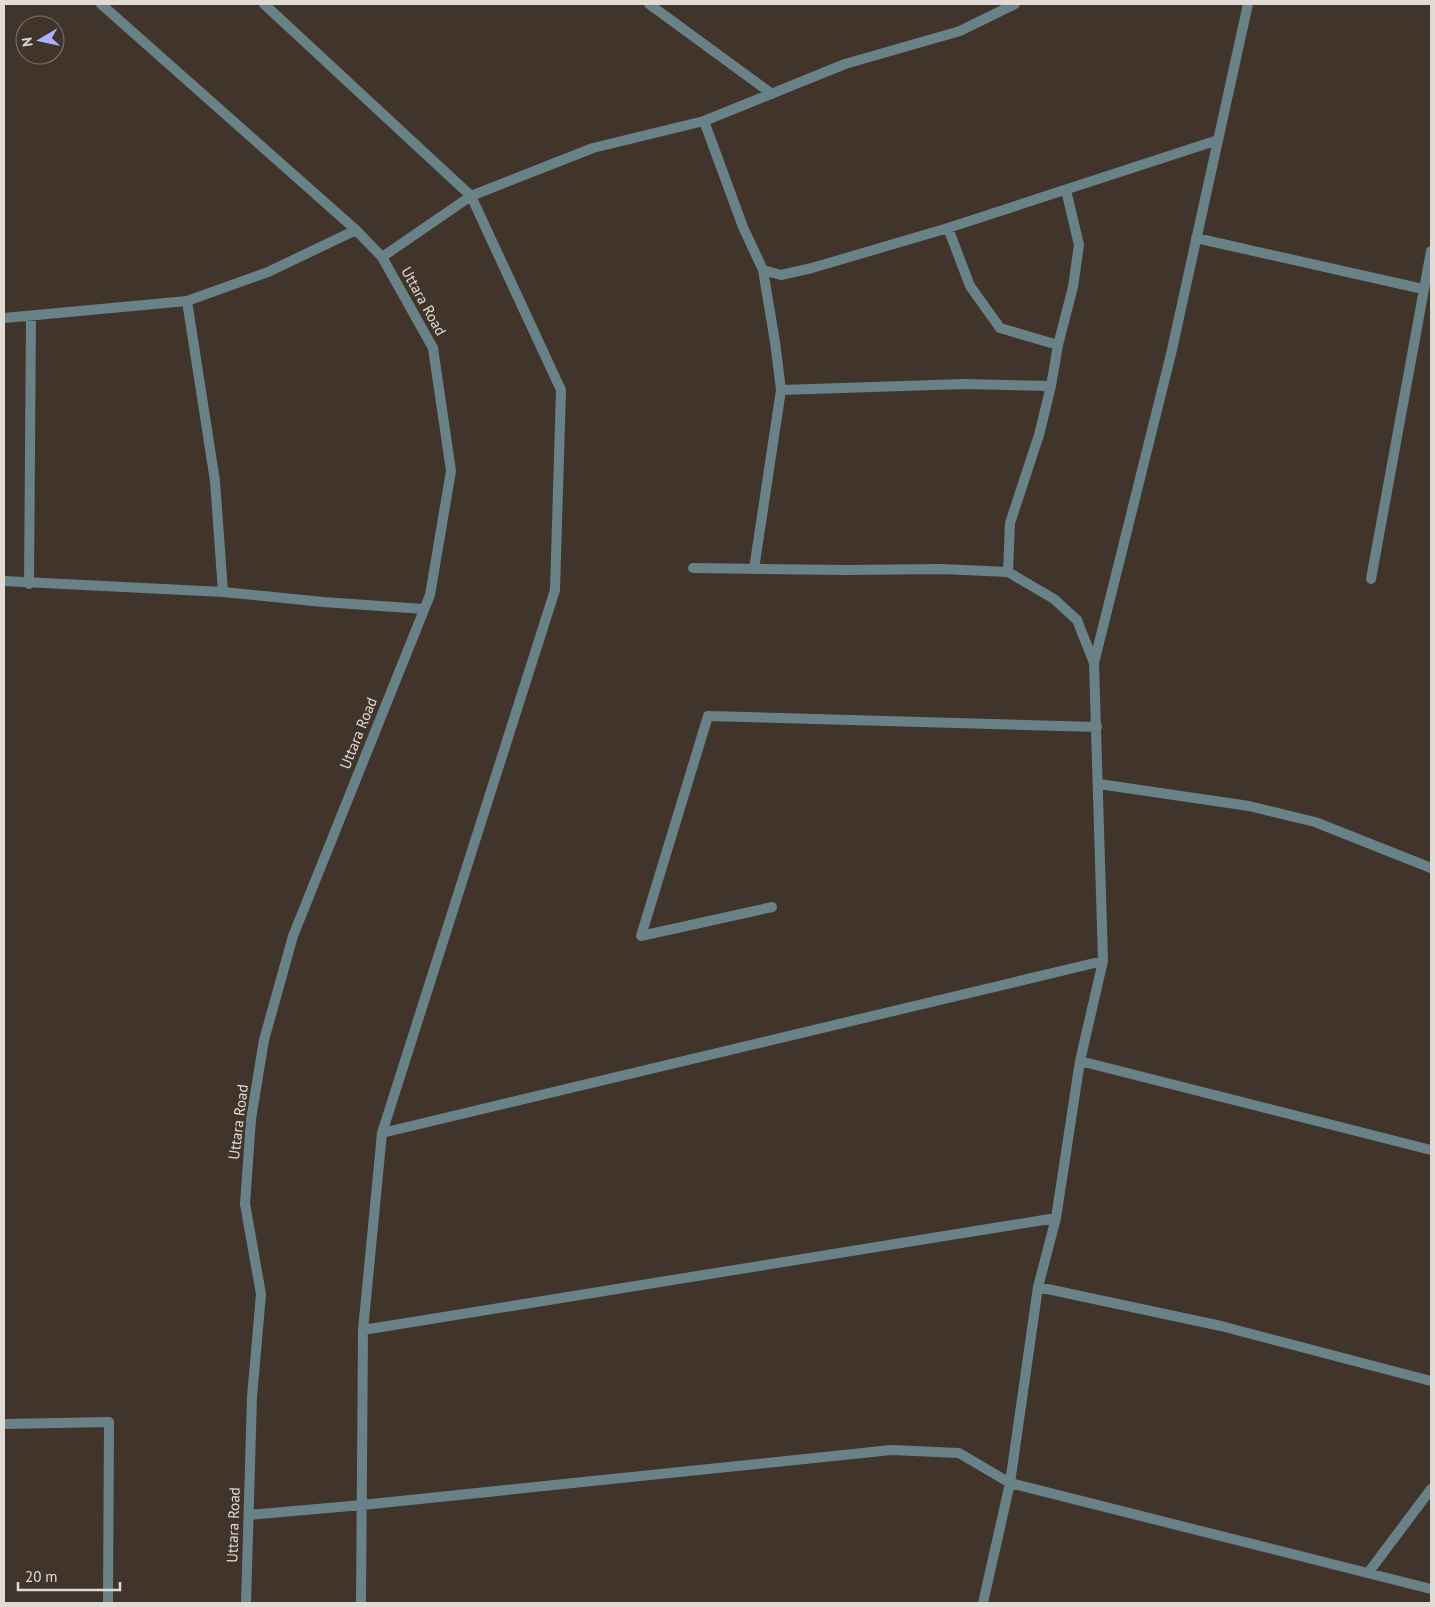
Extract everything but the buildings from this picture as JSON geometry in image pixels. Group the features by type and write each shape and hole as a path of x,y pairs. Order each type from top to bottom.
{"street":[{"name":"Uttara Road","path":"101,4 356,230 382,257 433,348 451,471 430,595 293,936 264,1040 251,1119 245,1204 261,1294 252,1397 246,1603"},
{"path":"264,4 471,196 561,390 555,590 382,1133 362,1330 361,1603"},
{"path":"649,4 772,94"},
{"path":"382,257 471,196 593,148 704,121 845,64 960,31 1011,4"},
{"path":"983,1603 1010,1483 1038,1287 1056,1218 1080,1061 1103,961 1094,663 1171,354 1248,4"},
{"path":"704,121 744,227 763,270 781,390 754,569"},
{"path":"763,270 781,275 812,268 948,228 1218,140"},
{"path":"1008,572 1010,523 1039,435 1072,287 1079,245 1066,190"},
{"path":"948,228 970,286 1000,328 1058,345"},
{"path":"4,318 188,301 268,272 356,230"},
{"path":"1196,238 1423,289"},
{"path":"1371,579 1431,252"},
{"path":"188,301 215,481 223,592"},
{"path":"29,584 31,316"},
{"path":"781,390 964,384 1051,386"},
{"path":"694,568 941,569 1008,572 1054,599 1077,620 1094,663"},
{"path":"4,581 29,584 223,592 323,602 424,609"},
{"path":"772,907 641,936 708,716 1097,728"},
{"path":"1099,784 1239,805 1314,822 1431,868"},
{"path":"382,1133 1103,961"},
{"path":"1080,1061 1431,1150"},
{"path":"362,1330 1056,1218"},
{"path":"1038,1287 1221,1326 1431,1381"},
{"path":"4,1424 109,1422 108,1603"},
{"path":"249,1515 891,1450 959,1453 1010,1483 1431,1589"},
{"path":"1368,1573 1431,1489"}]}
